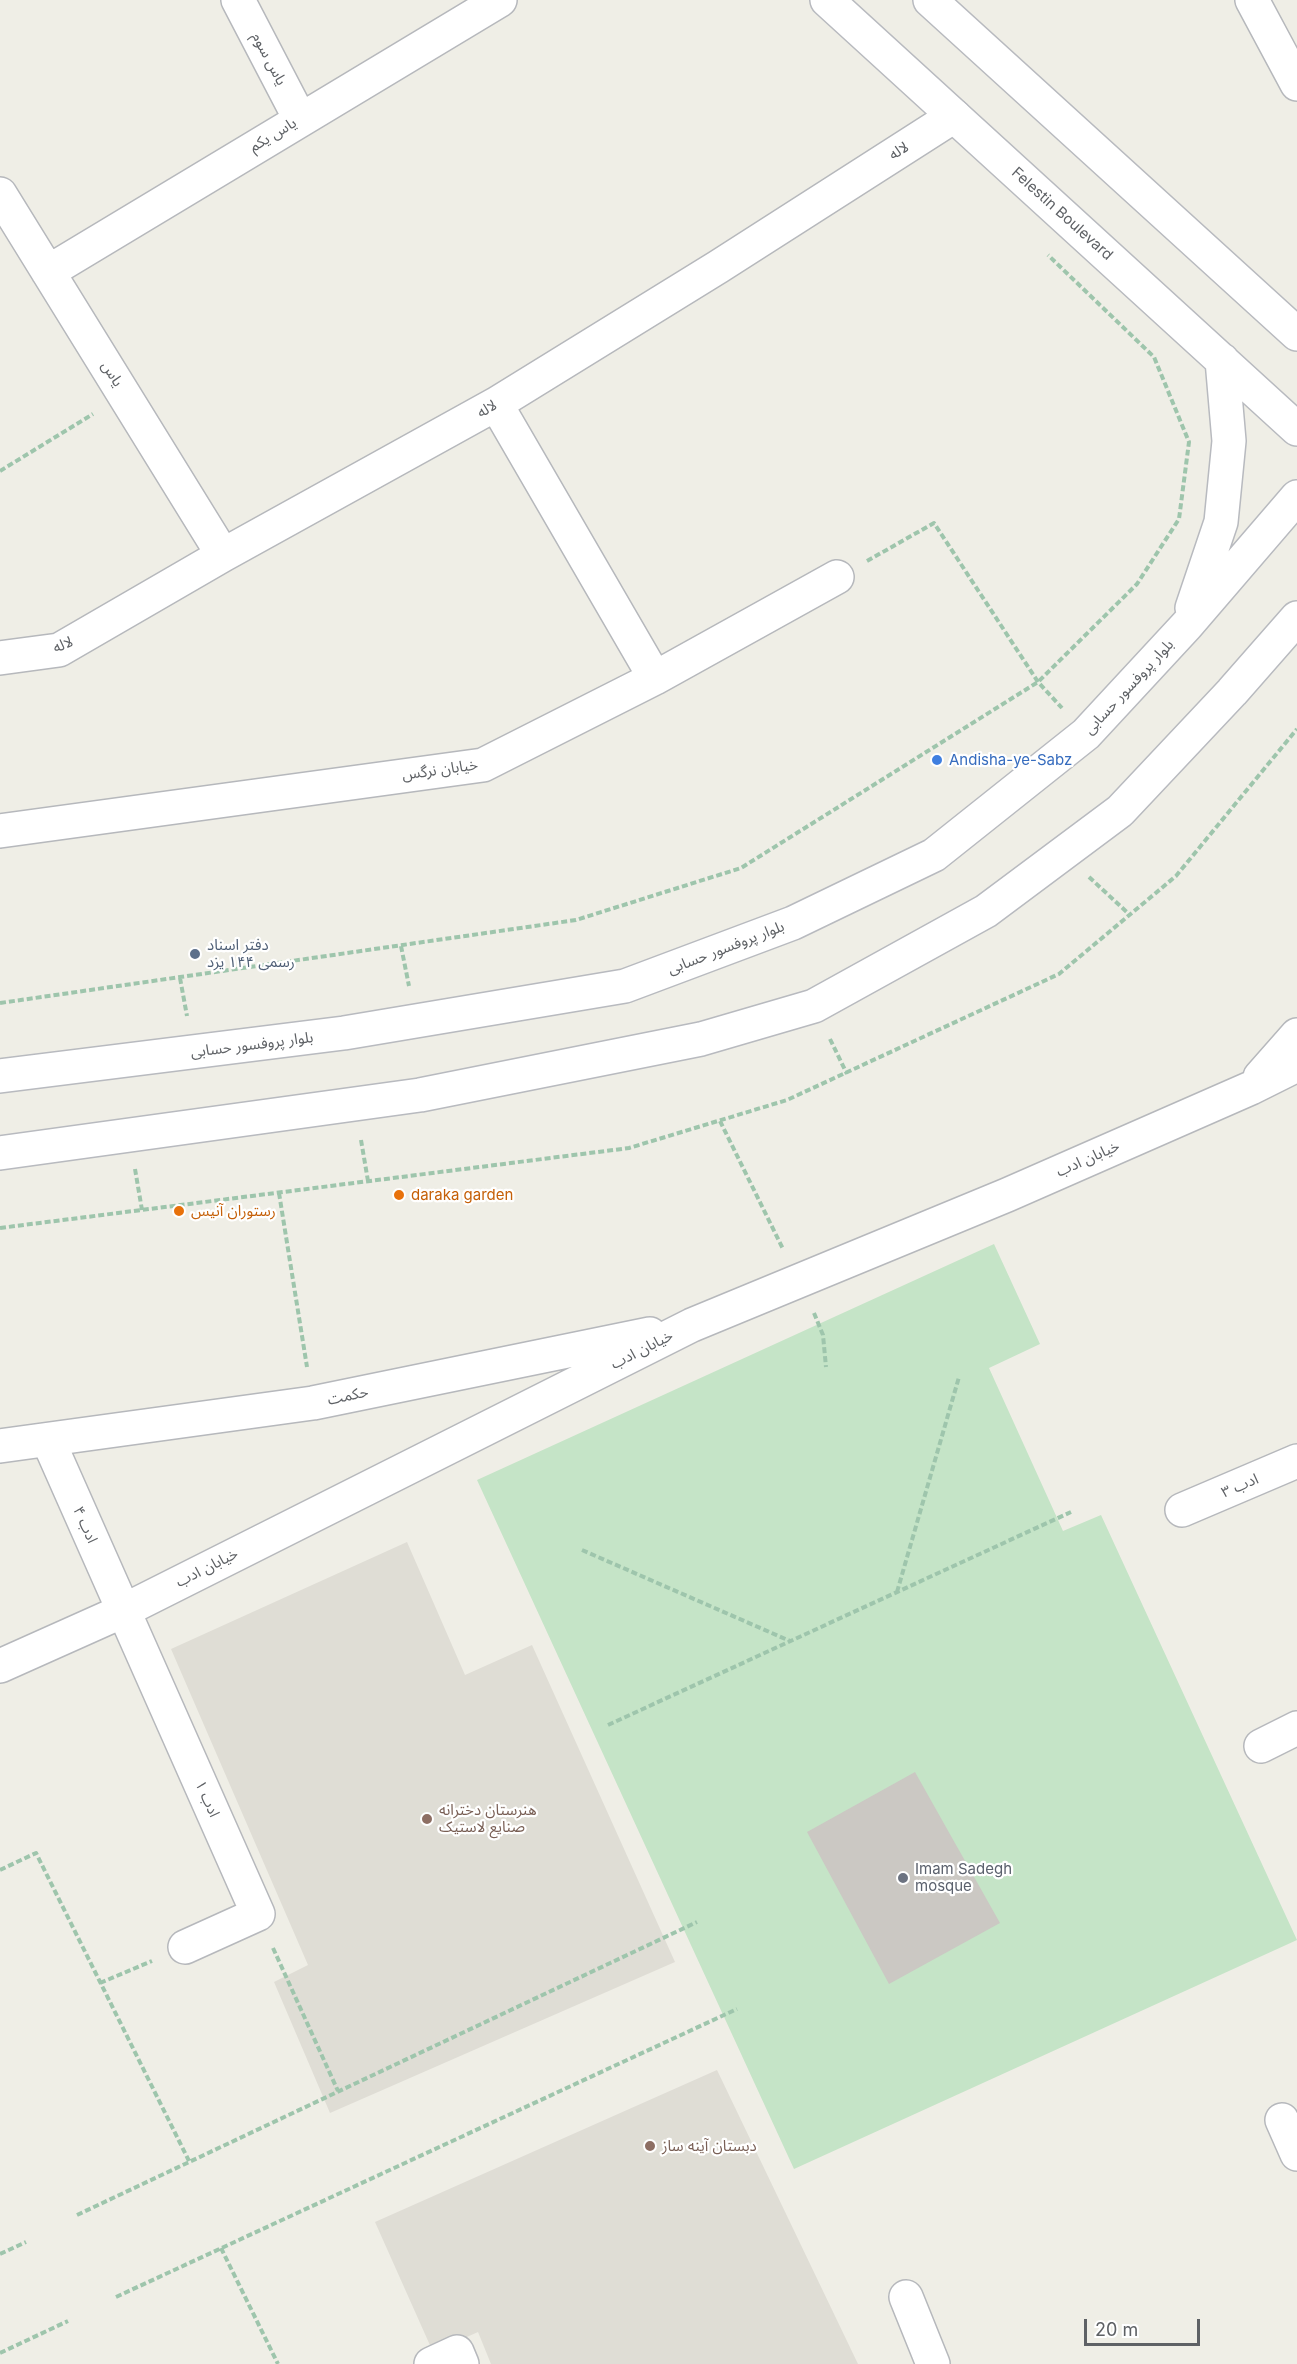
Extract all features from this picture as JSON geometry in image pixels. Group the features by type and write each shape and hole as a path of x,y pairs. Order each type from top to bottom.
{"street":[{"name":"یاس سوم","path":"238,0 300,118"},
{"name":"یاس یکم","path":"48,272 300,118 500,0"},
{"name":"Felestin Boulevard","path":"827,0 1297,429"},
{"path":"930,0 1297,334"},
{"path":"1252,0 1297,84"},
{"name":"لاله","path":"0,658 58,651 223,555 496,404 718,267 954,116"},
{"name":"یاس","path":"0,194 223,555"},
{"path":"1252,294 1297,303"},
{"path":"1187,625 1221,522 1229,441 1222,360"},
{"path":"496,404 656,678"},
{"name":"بلوار پروفسور حسابی","path":"0,1076 344,1033 624,987 793,924 934,855 1086,735 1187,625 1297,497"},
{"name":"خیابان نرگس","path":"0,831 483,765 656,678 837,577"},
{"path":"0,1153 420,1095 712,1035 814,1006 986,911 1120,812 1232,693 1297,618"},
{"path":"1251,1088 1297,1035"},
{"name":"خیابان ادب","path":"0,1666 123,1611 692,1325 1007,1195 1251,1088 1297,1065"},
{"name":"حکمت","path":"0,1446 313,1403 692,1325"},
{"name":"ادب ۴","path":"48,1440 123,1611"},
{"name":"ادب ۳","path":"1182,1510 1297,1461"},
{"name":"ادب ۱","path":"123,1611 258,1914"},
{"path":"1261,1746 1297,1728"},
{"path":"185,1947 258,1914"},
{"path":"1282,2120 1297,2154"},
{"path":"906,2297 933,2364"},
{"path":"431,2364 457,2352 462,2364"}],"path":[{"path":"0,1003 576,920 741,868 1038,682 1137,584 1179,519 1190,442 1154,357 1043,250"},
{"path":"0,471 125,395"},
{"path":"837,577 934,523 1038,682"},
{"path":"1064,854 1130,915"},
{"path":"720,1121 800,1281 823,1335 825,1367"},
{"path":"279,1193 313,1403"},
{"path":"897,1592 959,1377"},
{"path":"608,1725 1071,1512"},
{"path":"582,1550 790,1641"},
{"path":"0,1870 36,1853 189,2161"},
{"path":"258,1914 338,2091"},
{"path":"77,2215 697,1922"},
{"path":"100,1983 185,1947"},
{"path":"116,2297 737,2009"},
{"path":"0,2254 26,2242"},
{"path":"221,2248 278,2364"},
{"path":"0,2354 68,2321"}],"shaded area":[{"name":"هنرستان دخترانه صنایع لاستیک","path":"407,1542 465,1675 532,1645 675,1962 330,2113 274,1982 308,1965 171,1649"},
{"name":"دبستان آینه ساز","path":"717,2070 858,2364 491,2364 478,2332 433,2352 375,2222"}],"green space":[{"path":"994,1244 1040,1344 989,1368 1063,1531 1101,1515 1297,1940 794,2169 477,1480"}],"building":[{"name":"Imam Sadegh mosque","path":"915,1772 1000,1923 889,1984 807,1832"}],"place":[{"name":"Andisha-ye-Sabz","path":"937,760"},
{"name":"دفتر اسناد رسمی ۱۴۴ یزد","path":"195,954"},
{"name":"daraka garden","path":"399,1195"},
{"name":"رستوران آنیس","path":"179,1211"},
{"name":"هنرستان دخترانه صنایع لاستیک","path":"427,1819"},
{"name":"Imam Sadegh mosque","path":"903,1878"},
{"name":"دبستان آینه ساز","path":"650,2146"}]}
